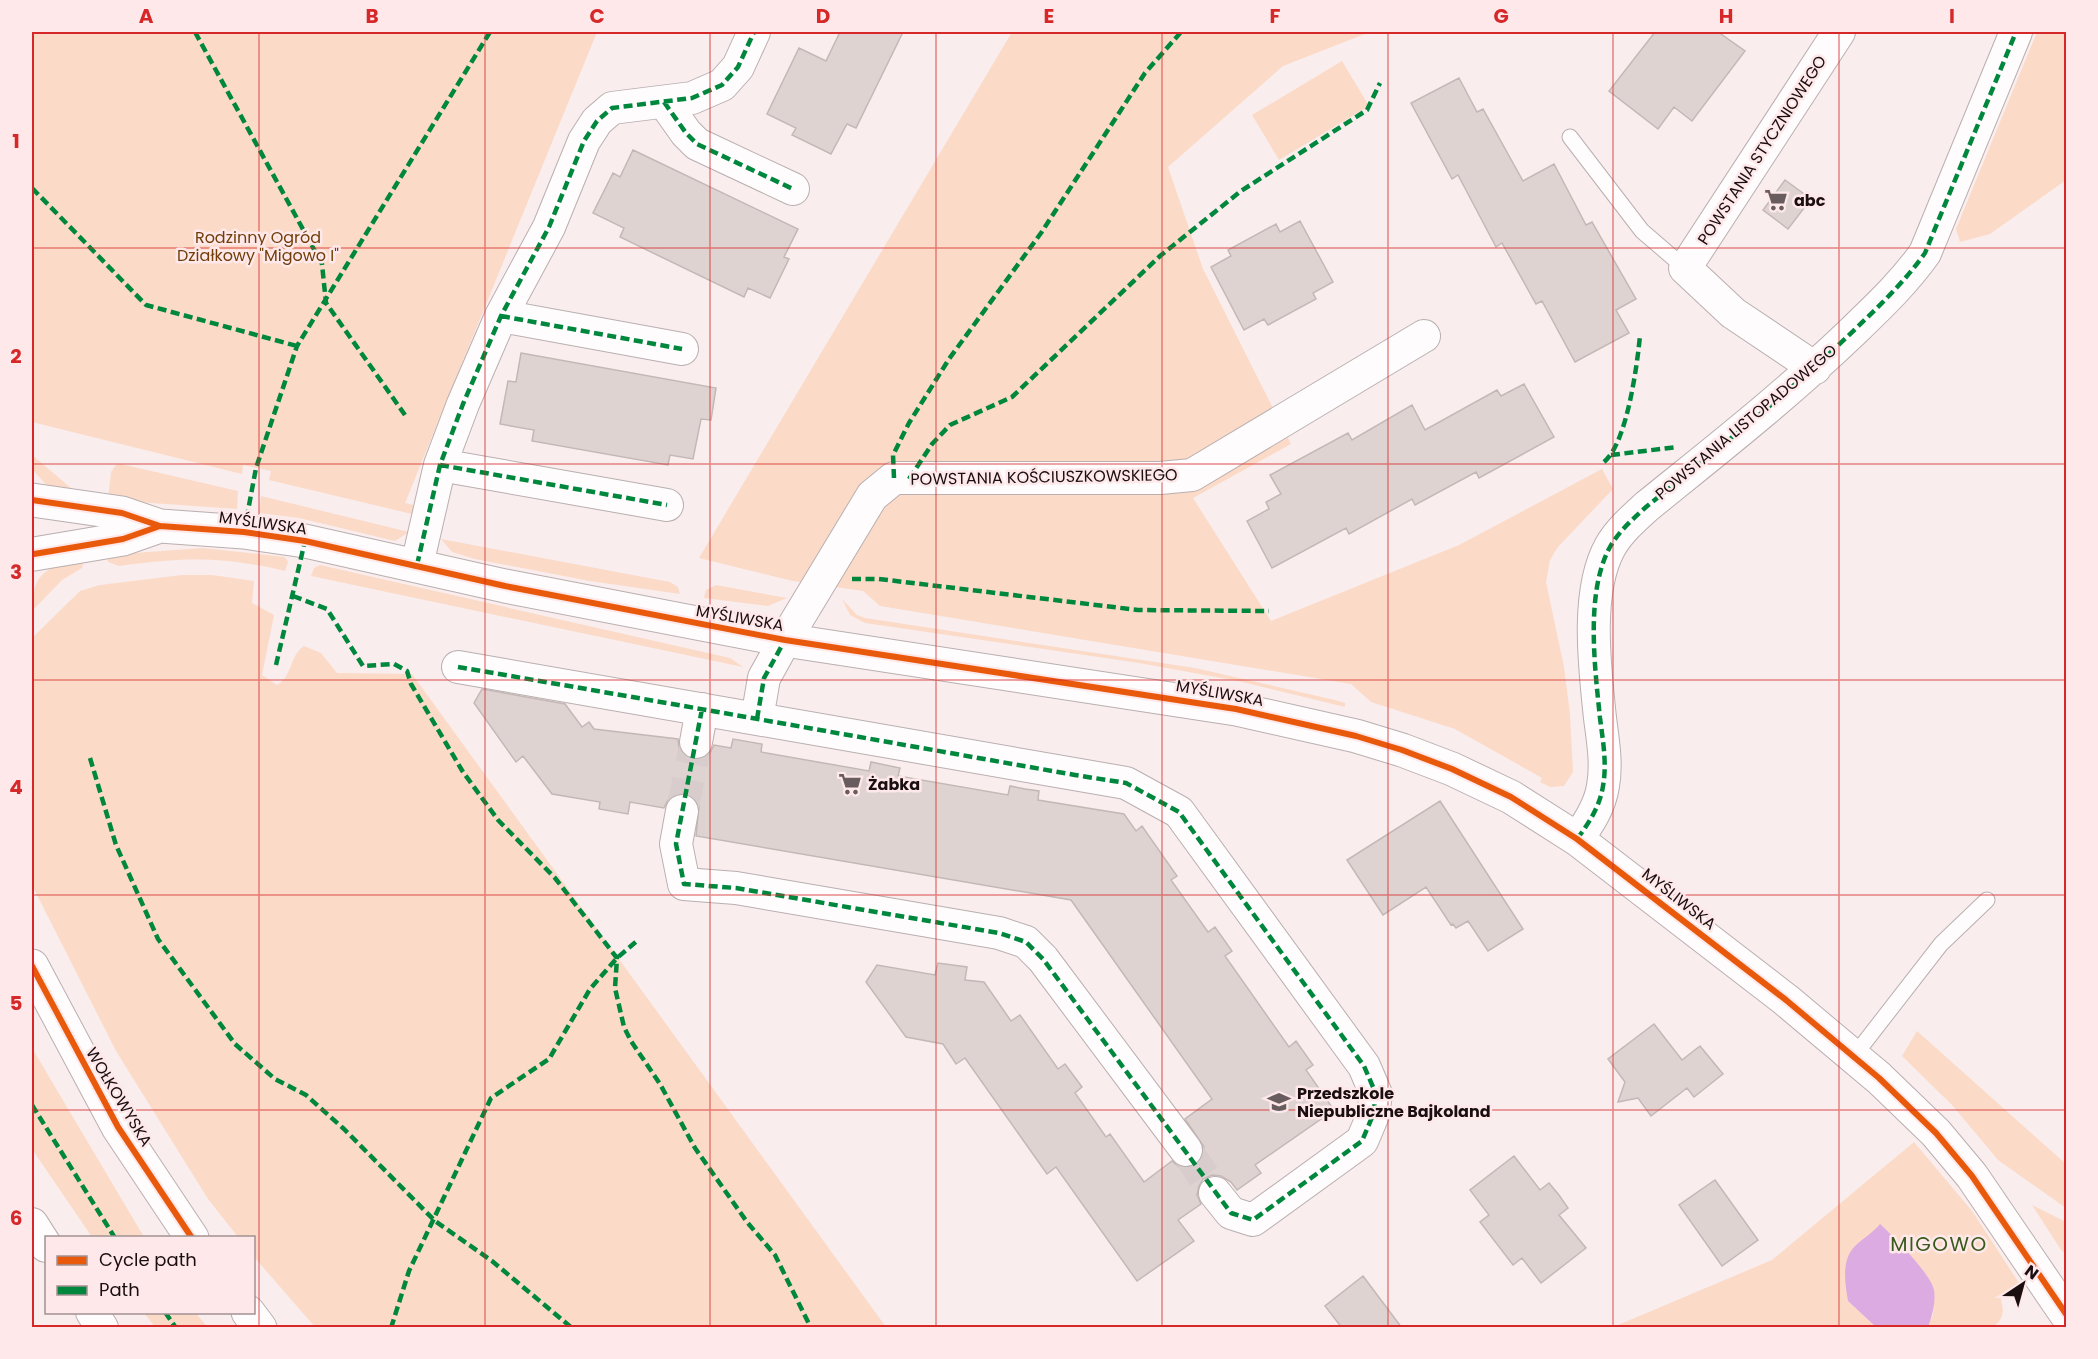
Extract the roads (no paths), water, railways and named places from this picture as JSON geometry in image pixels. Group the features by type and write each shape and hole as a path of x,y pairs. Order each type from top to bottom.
{"street":[{"path":"417,565 440,465 501,316 549,227 584,141 597,121 612,108 692,98 722,85 738,67 754,32"},
{"name":"POWSTANIA STYCZNIOWEGO","path":"1685,268 1839,32"},
{"name":"POWSTANIA LISTOPADOWEGO","path":"1577,839 1598,805 1603,786 1605,762 1596,679 1595,609 1599,576 1610,548 1623,530 1646,507 1815,368 1898,288 1925,253 2016,32"},
{"path":"664,102 686,133 697,144 793,189"},
{"path":"1685,268 1733,313 1815,368"},
{"path":"501,316 682,349"},
{"name":"POWSTANIA KOŚCIUSZKOWSKIEGO","path":"785,640 872,496 894,478 1160,478 1192,475 1424,336"},
{"path":"440,465 667,505"},
{"path":"32,499 37,518 33,557"},
{"name":"MYŚLIWSKA","path":"32,499 122,513 160,526 244,532 304,541 505,586 785,640 1172,698 1301,722 1402,750 1452,769 1510,797 1577,839 1677,914 1854,1056 1936,1133 1972,1176 2067,1314"},
{"name":"MYŚLIWSKA","path":"33,557 123,539 160,526"},
{"name":"MYŚLIWSKA","path":"757,719 764,678 785,640"},
{"path":"458,667 1126,783 1179,812 1364,1066 1376,1094 1373,1115 1362,1141 1253,1220 1231,1213 1215,1193"},
{"path":"696,742 702,709"},
{"path":"682,811 676,844 684,884 736,888 999,933 1026,942 1043,959 1186,1150"},
{"name":"WOŁKOWYSKA","path":"32,966 118,1127 191,1236"},
{"path":"32,1224 45,1244"},
{"path":"93,1314 102,1328"},
{"path":"250,1314 260,1328"}],"lane":[{"path":"1570,138 1642,231 1685,268"},
{"path":"1854,1056 1941,944 1987,900"}],"tunnel":[{"path":"682,811 696,742"},
{"path":"1186,1150 1215,1193"}],"place":[{"name":"abc","path":"1776,200"},
{"name":"Żabka","path":"850,784"},
{"name":"Przedszkole Niepubliczne Bajkoland","path":"1279,1102"}],"district":[{"name":"MIGOWO","path":"1939,1244"}],"park label":[{"name":"Rodzinny Ogród Działkowy \"Migowo I\"","path":"258,246"}]}
